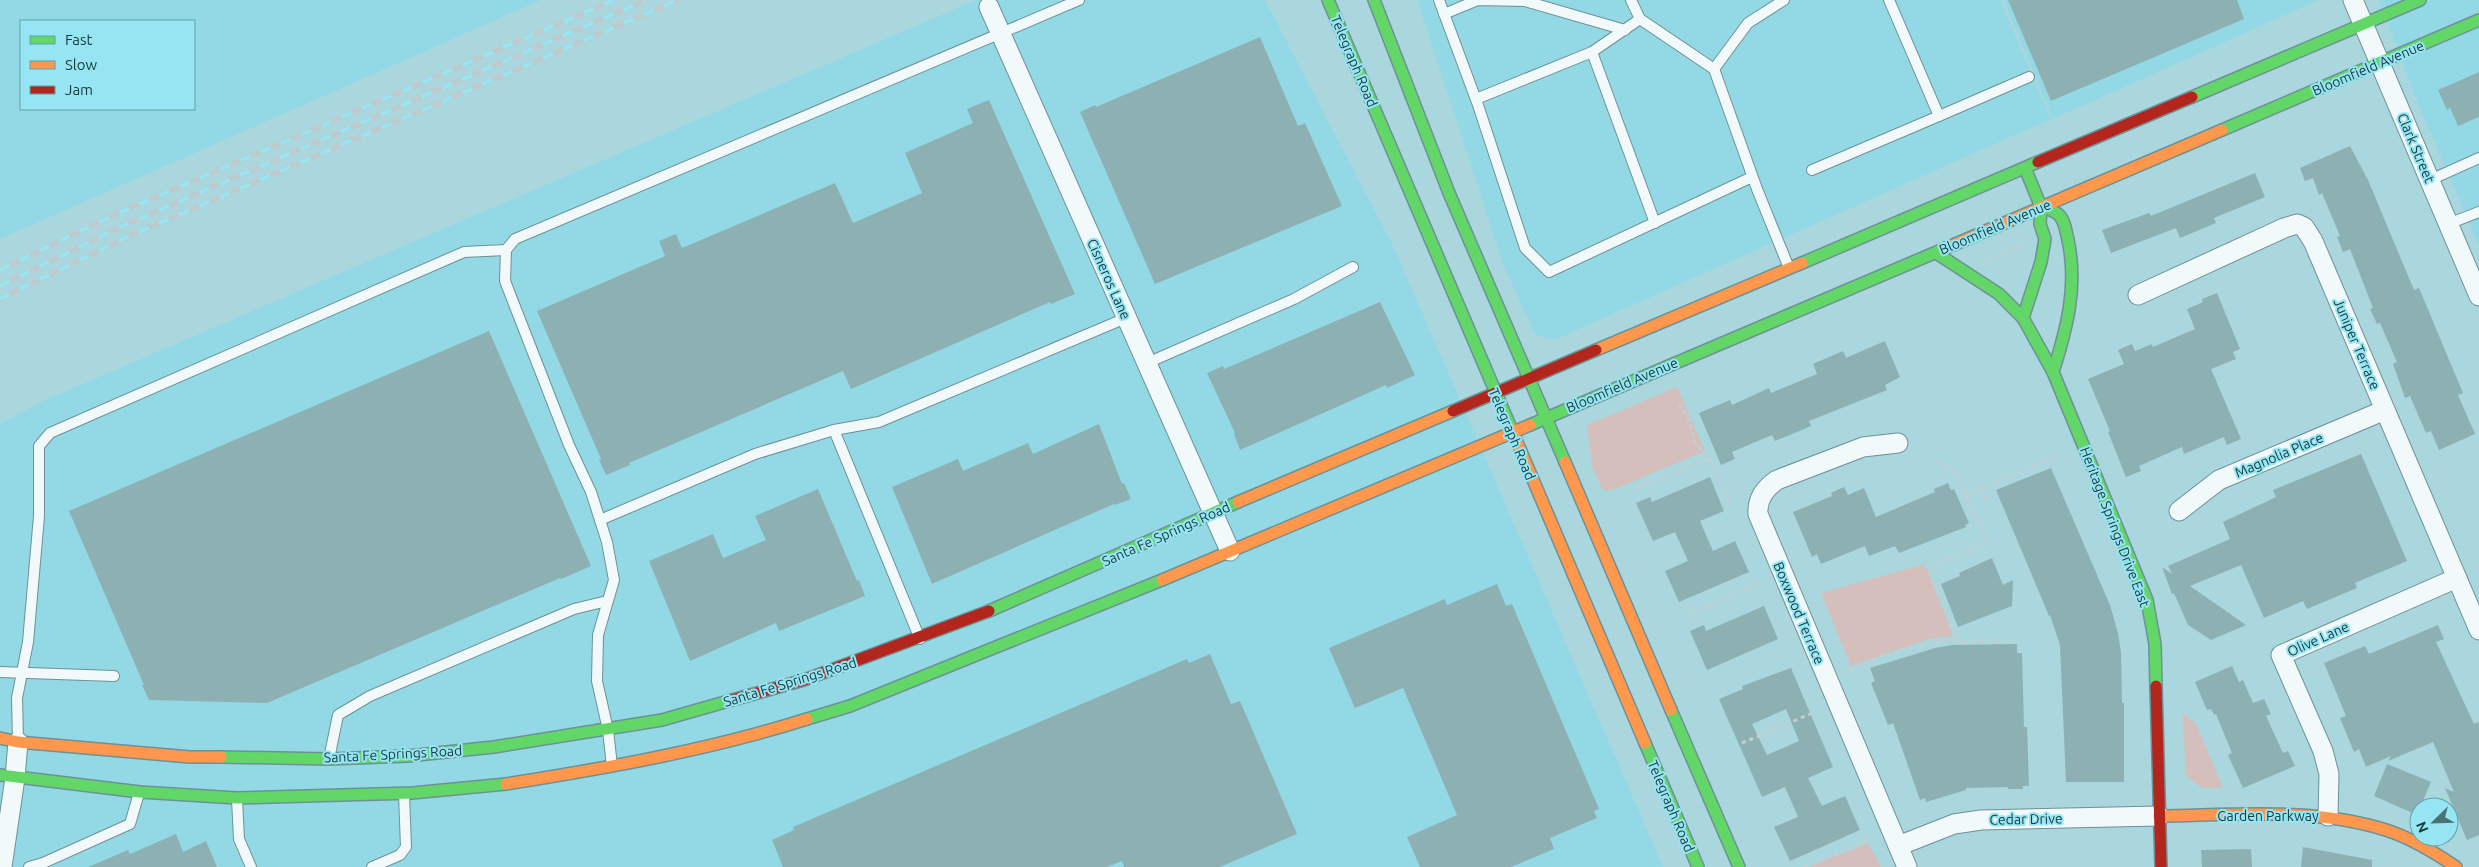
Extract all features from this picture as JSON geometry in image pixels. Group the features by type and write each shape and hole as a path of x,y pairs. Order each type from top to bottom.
{"main road":[{"name":"Telegraph Road","path":"1328,0 1494,394 1698,867"},
{"path":"1374,0 1449,193 1739,867"},
{"path":"1529,379 2420,0"},
{"name":"Bloomfield Avenue","path":"1511,433 2479,20"},
{"path":"2023,318 2041,262 2045,239 2040,224 2041,207 2025,168"},
{"path":"2041,207 2058,214 2064,225 2072,254 2073,294 2068,328 2053,372"},
{"name":"Heritage Springs Drive East","path":"1936,253 1999,294 2023,318 2053,372 2147,600 2155,644 2161,867"},
{"name":"Santa Fe Springs Road","path":"9,740 190,757 329,759 408,756 475,749 608,730 662,720 804,680 920,639 1017,600 1213,513 1529,379"},
{"path":"8,777 140,792 237,798 404,793 501,786 612,767 766,732 850,706 1060,623 1511,433"},
{"name":"Garden Parkway","path":"2159,816 2301,813 2347,818 2393,830 2441,855 2456,867"}],"street":[{"name":"Clark Street","path":"2352,0 2478,293"},
{"name":"Cisneros Lane","path":"989,7 1230,551"},
{"name":"Juniper Terrace","path":"2138,295 2284,228 2301,225 2308,231 2479,630"},
{"name":"Magnolia Place","path":"2179,512 2219,480 2385,410"},
{"name":"Boxwood Terrace","path":"1898,443 1863,447 1777,480 1768,486 1758,503 1758,514 1907,867"},
{"name":"Olive Lane","path":"2328,816 2329,774 2323,752 2281,655 2457,578"},
{"path":"2,867 9,740"},
{"name":"Cedar Drive","path":"1898,846 1954,824 1981,820 2159,816"}],"lane":[{"path":"612,767 608,730 597,681 598,635 614,580 607,542 591,492 569,445 505,281 506,250 515,239 1078,0"},
{"path":"1439,0 1476,99 1525,248 1549,272 1752,177"},
{"path":"1444,14 1478,0 1525,1 1624,30"},
{"path":"1631,0 1640,19 1714,69 1752,177 1789,269"},
{"path":"1714,69 1748,23 1784,0"},
{"path":"1889,0 1939,116"},
{"path":"1476,99 1592,52 1640,19"},
{"path":"1592,52 1655,222"},
{"path":"1812,170 2029,77"},
{"path":"2430,180 2479,158"},
{"path":"2448,224 2479,212"},
{"path":"9,740 28,642 39,516 39,446 50,433 464,252 506,250"},
{"path":"1147,363 1294,299 1353,267"},
{"path":"600,520 756,454 834,430 879,422 1126,318"},
{"path":"834,430 920,639"},
{"path":"329,759 338,715 370,696 574,609 607,601"},
{"path":"0,672 22,671 114,676"},
{"path":"29,867 43,863 130,824 140,792"},
{"path":"372,867 400,855 406,847 404,793"},
{"path":"237,798 239,839 251,867"}],"path":[{"path":"1982,266 1993,258 2018,248 2021,244"},
{"path":"1679,404 1689,420 1695,443 1709,458 1731,505"},
{"path":"1966,496 2057,455"},
{"path":"1630,491 1709,458"},
{"path":"1937,462 1955,472 1984,534 1985,543 1937,564 1930,574 1958,640"},
{"path":"1982,489 1987,500"},
{"path":"1685,616 1760,584"},
{"path":"1850,670 1865,662 1930,643 1958,640 2019,640"},
{"path":"1742,743 1815,712"},
{"path":"1804,867 1870,839"}],"shaded area":[{"path":"0,0 541,0 0,239"},
{"path":"976,0 1265,0 1394,248 1663,867 0,867 0,424 43,401"},
{"path":"1417,0 2000,0 2051,119 1554,340 1535,334 1504,267"},
{"path":"2004,0 2319,0 2053,119"},
{"path":"2379,0 2479,0 2479,245 2418,104"},
{"path":"1677,387 1705,451 1615,489 1603,491 1592,465 1587,425"},
{"path":"1925,564 1953,636 1928,639 1851,666 1821,593"},
{"path":"2182,713 2196,724 2223,788 2202,788 2186,776"},
{"path":"1868,843 1881,867 1809,867"}],"building":[{"path":"2008,0 2237,0 2244,19 2051,101"},
{"path":"1260,37 1298,126 1305,123 1342,206 1155,284 1080,112 1095,105 1096,107"},
{"path":"2479,72 2479,117 2458,126 2450,108 2447,110 2438,90"},
{"path":"989,100 1075,294 1051,304 1050,302 851,389 843,371 629,463 630,465 606,475 599,460 601,459 537,311 665,256 659,241 676,234 682,248 835,183 853,223 922,193 905,153 973,123 967,109"},
{"path":"2350,146 2368,180 2414,290 2419,288 2463,393 2458,395 2475,434 2439,450 2431,431 2426,433 2410,396 2405,398 2393,364 2397,362 2380,323 2377,324 2370,309 2373,308 2350,249 2343,252 2337,237 2340,236 2322,193 2319,195 2313,178 2305,181 2300,168"},
{"path":"2255,173 2265,197 2214,218 2216,223 2180,238 2176,228 2111,253 2102,230 2149,213 2151,216"},
{"path":"2217,293 2240,349 2233,352 2236,359 2211,369 2241,439 2227,445 2224,437 2184,454 2182,447 2139,466 2141,471 2126,477 2108,432 2110,431 2088,379 2124,364 2118,350 2132,344 2135,351 2152,344 2153,347 2195,329 2187,309 2203,302 2202,299"},
{"path":"1380,302 1415,375 1387,388 1386,385 1240,450 1235,433 1207,373 1223,366 1224,369"},
{"path":"489,331 591,566 267,703 149,700 69,511"},
{"path":"1885,341 1900,377 1885,385 1887,390 1809,421 1811,426 1775,441 1772,435 1732,452 1735,459 1721,465 1699,413 1730,400 1732,405 1769,388 1771,393 1817,374 1813,364 1843,351 1846,358"},
{"path":"1099,424 1122,484 1124,483 1131,499 1114,504 932,584 892,487 958,459 963,471 1028,443 1033,454"},
{"path":"2361,454 2407,561 2355,583 2357,588 2307,609 2303,601 2264,618 2241,565 2190,586 2246,625 2211,640 2188,625 2174,593 2172,594 2162,567 2172,574 2168,566 2230,539 2223,522 2276,497 2273,490"},
{"path":"2051,468 2110,605 2118,633 2121,652 2122,703 2124,703 2124,782 2066,782 2060,645 2050,615 1996,490"},
{"path":"1710,477 1724,511 1700,521 1713,551 1735,541 1749,572 1679,602 1665,571 1688,561 1675,532 1653,541 1636,503 1650,497 1652,502"},
{"path":"1948,483 1951,490 1954,489 1969,523 1965,525 1966,527 1899,553 1895,546 1869,556 1865,546 1821,564 1817,554 1812,557 1793,512 1832,496 1831,493 1844,487 1848,495 1864,488 1876,517 1935,492 1934,489"},
{"path":"818,489 865,596 779,631 776,623 690,661 649,561 713,534 723,558 766,540 755,516"},
{"path":"1992,558 2003,585 2013,580 2012,606 1958,627 1941,584 1960,576 1959,573"},
{"path":"1497,584 1506,606 1512,604 1599,809 1594,811 1597,818 1550,838 1554,849 1511,867 1420,867 1407,837 1457,815 1403,688 1355,708 1329,648 1445,599 1447,605"},
{"path":"1764,606 1778,639 1707,670 1690,631 1704,625 1706,631"},
{"path":"2438,625 2444,639 2436,642 2474,724 2479,722 2479,835 2467,840 2459,821 2459,797 2449,797 2445,788 2454,792 2433,742 2388,761 2391,756 2366,767 2359,749 2354,752 2340,718 2346,716 2324,663 2365,646 2369,654"},
{"path":"2017,644 2017,653 2022,653 2024,727 2027,727 2029,786 2023,786 2023,789 2008,789 2008,787 1966,788 1966,790 1926,802 1925,798 1920,800 1893,723 1888,725 1871,683 1875,681 1870,668 1935,648 1952,645"},
{"path":"1210,654 1231,704 1240,701 1297,834 1220,867 1124,867 1122,861 1107,867 783,867 772,840 794,830 793,827 1187,659 1189,663"},
{"path":"2232,666 2239,682 2243,680 2253,703 2264,699 2271,714 2266,716 2283,753 2288,751 2295,766 2243,788 2228,755 2232,753 2216,714 2214,715 2211,709 2207,710 2195,682"},
{"path":"1791,668 1833,767 1808,778 1822,806 1845,796 1860,830 1790,861 1774,827 1798,817 1785,787 1762,797 1719,699 1743,689 1742,686","holes":["1786,709 1799,741 1767,755 1752,724"]},
{"path":"2387,764 2431,782 2425,797 2409,797 2409,811 2374,796"},
{"path":"176,834 183,852 206,841 217,867 88,867 128,850 130,854"},
{"path":"2303,847 2372,860 2372,867 2301,867"},
{"path":"2251,849 2252,867 2202,867 2201,850"}],"railway":[{"path":"0,270 114,215 614,0"},
{"path":"0,286 120,227 646,0"},
{"path":"0,299 125,238 678,0"}],"traffic: fast":[{"path":"1328,0 1511,428"},
{"path":"1374,0 1449,193 1565,462"},
{"path":"2192,97 2420,0"},
{"path":"2222,130 2479,20"},
{"path":"1802,263 2038,162"},
{"path":"2023,318 2041,262 2045,239 2040,224 2041,207 2025,168"},
{"path":"2041,207 2055,212 2061,217 2066,230 2071,257 2070,307 2053,372"},
{"path":"1530,425 1946,248"},
{"path":"1936,253 1999,294 2023,318 2053,372 2147,600 2155,644 2156,686"},
{"path":"989,611 1238,502"},
{"path":"807,719 850,706 1162,580"},
{"path":"221,757 329,759 408,756 494,747 662,720 732,700"},
{"path":"1671,710 1739,867"},
{"path":"1645,743 1698,867"},
{"path":"0,775 140,792 237,798 412,793 506,784"}],"traffic: slow":[{"path":"1946,248 2222,130"},
{"path":"1596,350 1802,263"},
{"path":"1238,502 1453,411"},
{"path":"1162,580 1530,425"},
{"path":"1511,428 1645,743"},
{"path":"1565,462 1671,710"},
{"path":"506,784 658,757 733,740 807,719"},
{"path":"0,738 18,742 190,757 221,757"},
{"path":"2159,816 2273,814 2330,818 2386,830 2413,841 2456,867"}],"traffic: jam":[{"path":"2038,162 2192,97"},
{"path":"1453,411 1596,350"},
{"path":"732,700 804,680 989,611"},
{"path":"2156,686 2161,867"}]}
